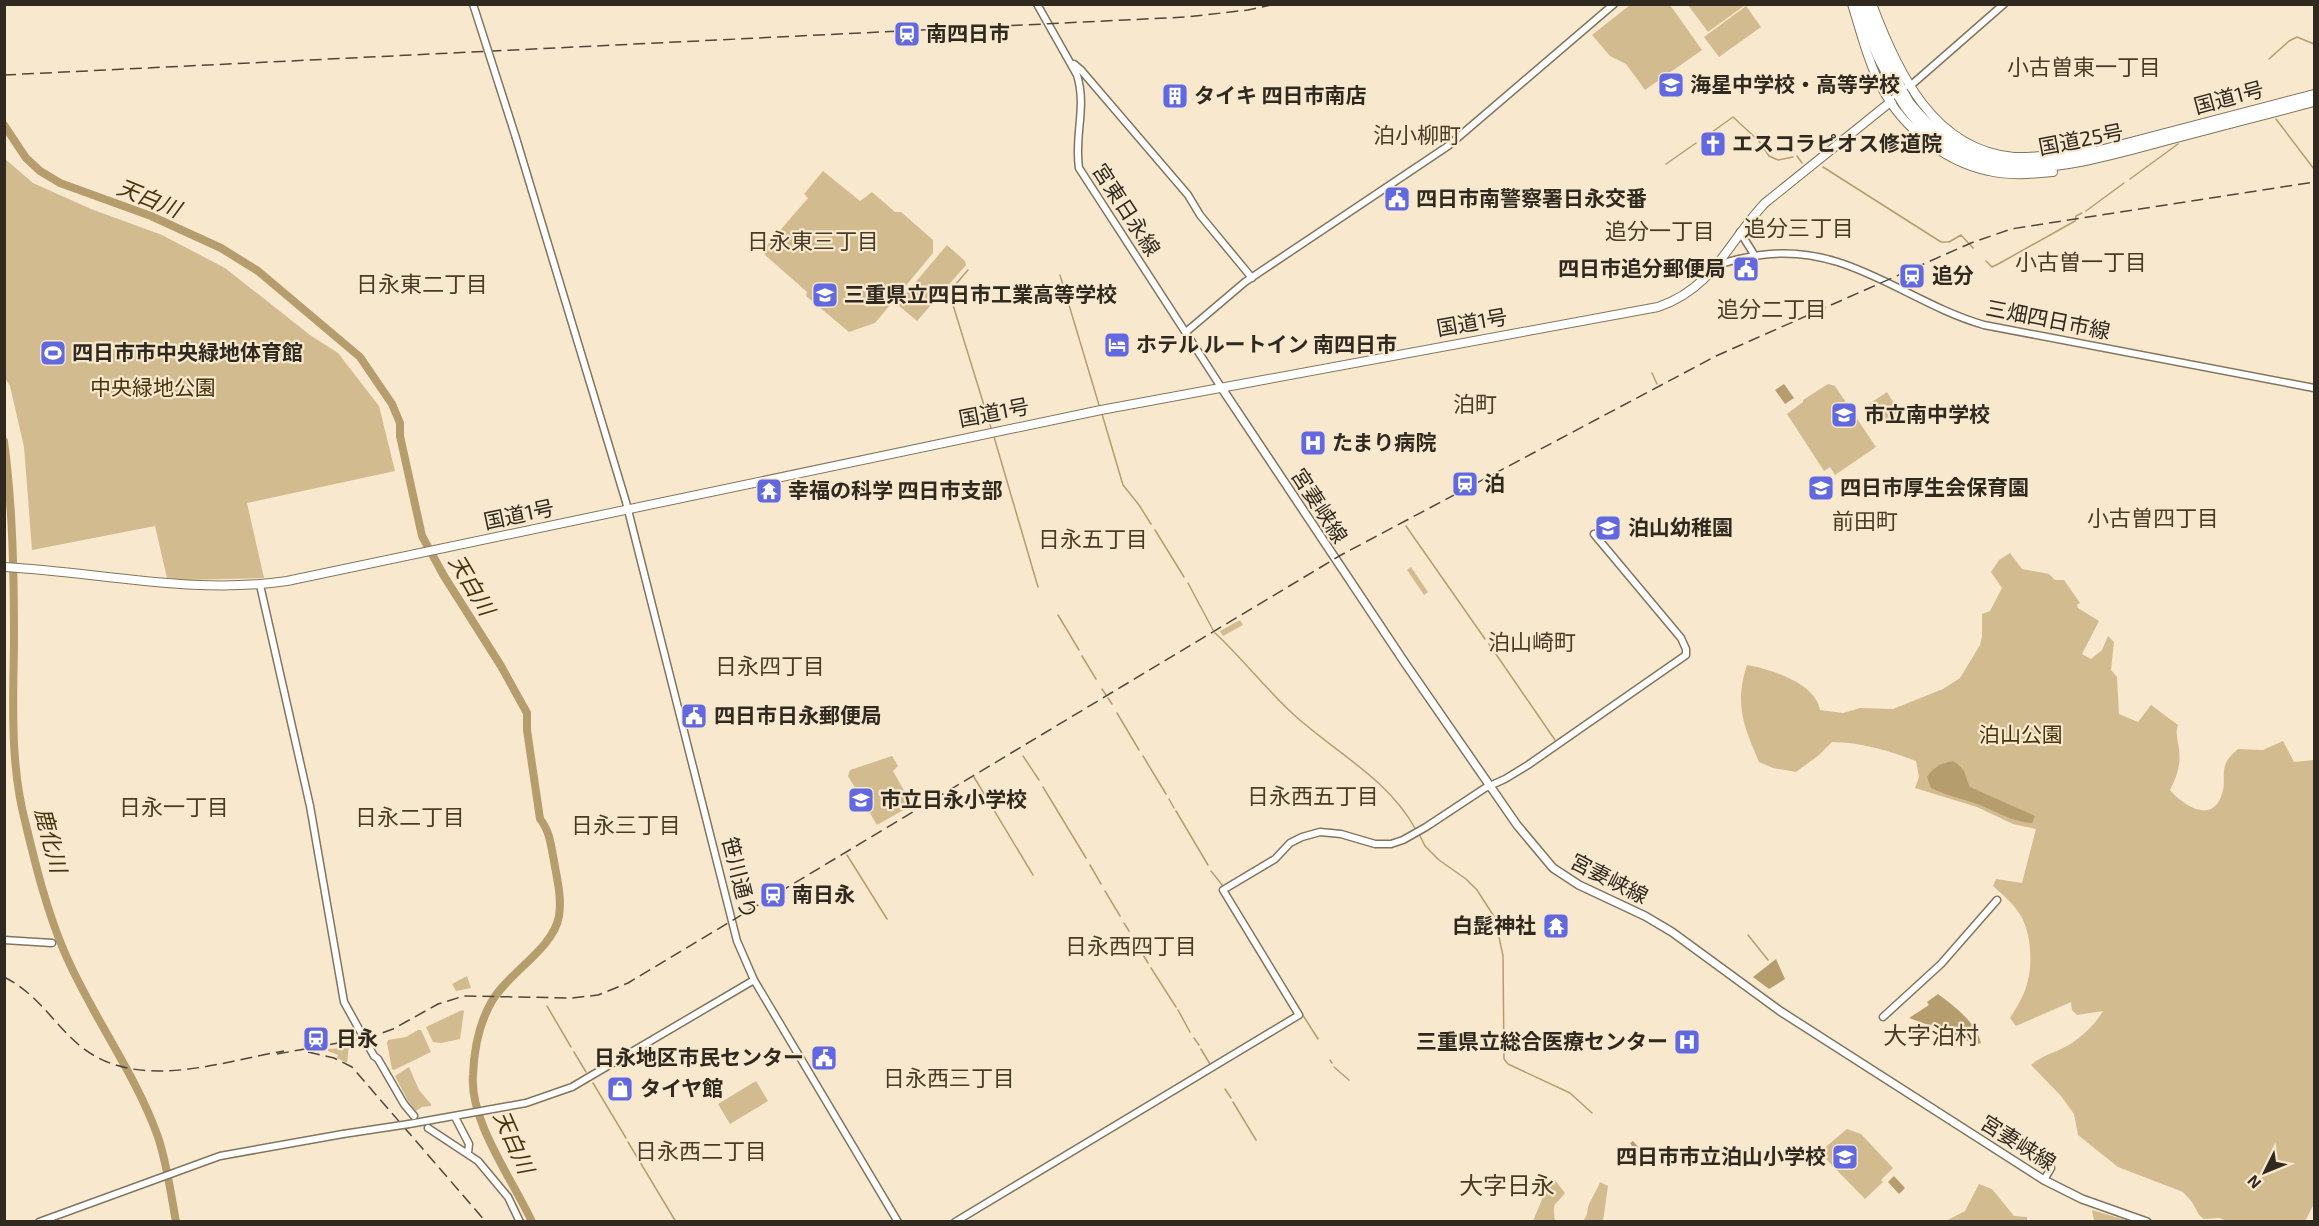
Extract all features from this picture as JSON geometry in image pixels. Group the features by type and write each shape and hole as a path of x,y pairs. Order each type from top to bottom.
{"highway":[{"path":"1852,4 1877,79 1891,102 1918,134 1951,158 1988,171 2011,174 2073,169 2176,140 2180,136"},
{"name":"国道25号","path":"1858,4 1877,56 1893,81 1903,91 1908,105 1923,129 1949,149 1972,160 2002,167 2035,168 2071,164 2180,136"},
{"name":"国道25号","path":"1866,4 1893,81"},
{"path":"1872,4 1892,54 1903,91 1950,132 1977,148 1999,155 2026,157 2048,155 2147,135 2152,137"},
{"name":"国道1号","path":"4,567 190,584 260,585 443,550 952,440 1221,387 1658,307 1687,294 1703,282 1765,203 1903,91"},
{"name":"国道1号","path":"2152,137 2314,94"},
{"name":"国道1号","path":"2180,136 2314,102"},
{"name":"国道25号","path":"1908,105 1953,142 1982,156 2008,161 2044,161 2073,157 2152,137"}],"main road":[{"name":"宮妻峡線","path":"1221,387 1334,559 1517,825 1553,868 1579,885 1664,927 1780,1011 2044,1180 2082,1199 2147,1221"}],"street":[{"name":"笹川通り","path":"473,4 516,138 627,510 737,940 754,980 898,1221"},
{"name":"宮東日永線","path":"1036,4 1077,75 1082,100 1077,144 1079,168 1221,387"},
{"path":"1186,332 1252,278 1448,146 1614,4"},
{"path":"1903,91 2004,4"},
{"path":"1071,64 1082,70 1188,195 1200,215 1252,278"},
{"path":"1740,232 1755,256"},
{"name":"三畑四日市線","path":"1716,267 1736,259 1755,256 1801,254 1851,265 1935,308 1984,326 2314,388"},
{"path":"955,1221 1299,1015 1223,890 1275,859 1290,843 1320,832 1385,845 1403,840 1491,785 1528,765 1686,655 1681,638 1594,534"},
{"path":"260,585 308,796 344,1002 374,1056 414,1116"},
{"path":"1883,1017 1941,964 1997,900"},
{"path":"4,940 52,943"},
{"path":"39,1221 220,1156 532,1102 572,1087 754,980"},
{"path":"455,1117 469,1144 468,1153"},
{"path":"428,1128 478,1161 497,1181 520,1221"},
{"path":"2044,1180 2051,1168"}],"green space":[{"path":"1688,4 1745,5 1708,32"},
{"path":"1630,5 1670,5 1702,50 1645,90 1626,64 1610,56 1592,35"},
{"path":"1746,6 1761,27 1719,57 1704,37"},
{"name":"中央緑地公園","path":"4,158 33,183 91,209 162,235 225,268 310,335 338,353 379,406 395,471 247,503 264,578 183,580 167,578 155,526 32,550 24,447 10,386 5,378"},
{"path":"823,171 860,201 872,192 895,212 901,212 933,240 933,253 875,323 849,332 806,296 807,292 765,255 764,249 808,198 804,194"},
{"path":"947,245 965,261 966,265 917,321 897,304"},
{"path":"1828,384 1835,386 1876,447 1835,475 1830,467 1824,471 1787,414 1803,400"},
{"path":"1887,392 1899,412 1881,423 1869,404"},
{"name":"泊山公園","path":"2010,553 2022,569 2049,574 2055,580 2064,580 2080,603 2077,605 2078,608 2099,621 2082,654 2091,659 2102,650 2108,636 2114,642 2111,670 2117,677 2119,714 2138,722 2151,705 2178,725 2179,765 2170,790 2181,801 2203,810 2216,805 2223,790 2225,767 2238,749 2263,750 2283,741 2294,762 2314,760 2314,1204 2305,1221 2230,1222 2219,1218 2204,1219 2183,1192 2118,1167 2078,1135 2074,1114 2061,1096 2031,1065 2076,1040 2103,1011 2077,1015 2072,1010 2071,1002 2016,1026 2010,1018 2027,984 2030,944 2021,916 1993,886 1996,879 2022,883 2036,829 2013,824 1977,807 1915,788 1919,777 1916,761 1875,748 1832,742 1796,772 1773,768 1759,762 1742,715 1741,692 1747,665 1779,674 1801,685 1817,700 1820,710 1843,713 1860,708 1893,709 1943,689 1960,678 1980,645 1982,614 1990,611 2002,588 1991,572 1999,560"},
{"path":"1411,567 1428,592 1424,595 1407,570"},
{"path":"1240,620 1243,625 1223,636 1220,631"},
{"path":"892,756 898,766 893,771 910,801 905,805 907,808 877,825 848,776 850,770"},
{"path":"467,976 471,988 456,991 452,984"},
{"path":"464,1011 460,1039 441,1043 433,1042 426,1027"},
{"path":"421,1030 431,1052 392,1069 388,1040 406,1037"},
{"path":"342,1044 349,1045 347,1063 337,1058 338,1055 328,1051 328,1049 342,1048"},
{"path":"409,1067 419,1090 431,1106 422,1107 416,1111 408,1101 395,1076"},
{"path":"756,1081 768,1101 730,1124 718,1104"},
{"path":"1847,1129 1861,1134 1893,1168 1881,1180 1883,1182 1865,1199 1826,1159 1828,1157 1822,1150"},
{"path":"1555,1180 1565,1193 1555,1204 1555,1221 1533,1221 1545,1192"},
{"path":"1600,1182 1608,1186 1603,1221 1583,1221 1587,1215 1589,1205"},
{"path":"1979,1184 1992,1189 2014,1216 2027,1217 2027,1221 1946,1221 1965,1211"},
{"path":"2092,1210 2129,1221 2094,1221"}],"shaded area":[{"path":"1784,384 1794,398 1785,404 1775,390"},
{"path":"1953,761 1963,770 1970,787 2035,816 2032,823 2011,818 1931,788 1927,777 1929,774 1938,766"},
{"path":"1776,959 1785,979 1769,989 1753,977"},
{"path":"1938,994 1969,1021 1981,1043 1975,1045 1959,1036 1909,1018 1929,1005 1927,1002"},
{"path":"1633,1141 1645,1155 1645,1158 1637,1156 1635,1162 1625,1159 1628,1149 1632,1146 1630,1143"},
{"path":"1894,1176 1905,1188 1899,1194 1888,1182"}],"waterway":[{"path":"2269,59 2297,37 2314,44"},
{"path":"1701,140 1733,117 1759,141 1769,156 1778,160 1793,157"},
{"path":"2276,119 2314,169"},
{"name":"天白川","path":"4,125 26,158 40,171 60,183 151,216 221,248 258,271 360,357 392,404 400,423 400,436 422,536 527,713 527,730 540,819 550,839 558,882 560,909 555,928 540,950 499,991 487,1009 476,1046 473,1075 474,1093 485,1131 532,1222"},
{"path":"1666,164 1696,143"},
{"path":"2130,179 2178,144"},
{"path":"1797,156 1802,163"},
{"path":"1823,167 1941,242 1949,242 1961,235 1973,248"},
{"path":"2086,211 2124,183"},
{"path":"1986,261 1992,267 2075,221 2076,216 2082,213"},
{"path":"968,270 949,292 991,428"},
{"path":"1060,275 1099,405"},
{"path":"1652,373 1657,384"},
{"path":"1102,414 1123,485 1151,524"},
{"path":"994,437 1038,587"},
{"name":"鹿化川","path":"4,441 13,568 15,758 21,803 42,889 64,951 125,1066 158,1137 176,1222"},
{"path":"1406,526 1485,639"},
{"path":"1155,530 1184,577"},
{"path":"1188,583 1213,630"},
{"path":"1058,615 1079,650"},
{"path":"1215,633 1292,713 1376,780 1391,795 1416,830"},
{"path":"1489,644 1555,740"},
{"path":"1082,656 1096,679"},
{"path":"1102,689 1106,695"},
{"path":"1108,698 1112,704"},
{"path":"1117,713 1139,750"},
{"path":"1023,756 1039,780"},
{"path":"1143,756 1166,794"},
{"path":"974,777 1033,875"},
{"path":"1043,787 1086,858"},
{"path":"1169,799 1174,808"},
{"path":"1176,811 1208,865"},
{"path":"1419,834 1425,846 1439,860 1466,879 1477,890 1495,918 1503,956 1504,1059 1508,1064 1570,1093 1592,1113"},
{"path":"847,855 887,919"},
{"path":"1090,865 1101,884"},
{"path":"1211,871 1223,886"},
{"path":"1105,891 1120,916"},
{"path":"1124,923 1129,931"},
{"path":"1748,935 1768,960"},
{"path":"1133,938 1148,963"},
{"path":"1151,968 1176,1007"},
{"path":"1282,982 1318,1039"},
{"path":"547,1006 571,1047"},
{"path":"1178,1010 1190,1032"},
{"path":"1194,1038 1199,1045"},
{"path":"1201,1049 1210,1064"},
{"path":"574,1052 586,1072"},
{"path":"1334,1067 1349,1080"},
{"path":"593,1083 626,1138"},
{"path":"1225,1089 1231,1098"},
{"path":"1233,1102 1256,1140"},
{"path":"628,1142 676,1222"}],"railway":[{"path":"4,75 1186,17 1248,10 1276,4"},
{"path":"277,1054 371,1037 393,1029 438,1004 464,996 572,998 598,995 628,983 1341,555 1716,356 1971,243 2011,229 2314,182"},
{"path":"4,977 36,1000 79,1045 102,1059 126,1068 152,1071 179,1070 206,1067 284,1051"},
{"path":"308,1052 334,1058 352,1067 486,1222"}],"place":[{"name":"南四日市","path":"907,34"},
{"name":"海星中学校・高等学校","path":"1671,85"},
{"name":"タイキ 四日市南店","path":"1175,96"},
{"name":"エスコラピオス修道院","path":"1713,144"},
{"name":"四日市南警察署日永交番","path":"1397,199"},
{"name":"四日市追分郵便局","path":"1746,269"},
{"name":"追分","path":"1912,276"},
{"name":"三重県立四日市工業高等学校","path":"825,295"},
{"name":"ホテル ルートイン 南四日市","path":"1117,345"},
{"name":"四日市市中央緑地体育館","path":"53,353"},
{"name":"市立南中学校","path":"1844,415"},
{"name":"たまり病院","path":"1313,443"},
{"name":"泊","path":"1465,484"},
{"name":"四日市厚生会保育園","path":"1821,488"},
{"name":"幸福の科学 四日市支部","path":"769,491"},
{"name":"泊山幼稚園","path":"1608,528"},
{"name":"四日市日永郵便局","path":"694,716"},
{"name":"市立日永小学校","path":"861,800"},
{"name":"南日永","path":"773,895"},
{"name":"白髭神社","path":"1556,926"},
{"name":"日永","path":"316,1039"},
{"name":"三重県立総合医療センター","path":"1687,1042"},
{"name":"日永地区市民センター","path":"824,1058"},
{"name":"タイヤ館","path":"620,1089"},
{"name":"四日市市立泊山小学校","path":"1845,1157"}],"district":[{"name":"小古曽東一丁目","path":"2084,67"},
{"name":"泊小柳町","path":"1417,135"},
{"name":"追分三丁目","path":"1799,228"},
{"name":"追分一丁目","path":"1660,231"},
{"name":"日永東三丁目","path":"813,241"},
{"name":"小古曽一丁目","path":"2081,262"},
{"name":"日永東二丁目","path":"422,284"},
{"name":"追分二丁目","path":"1772,309"},
{"name":"泊町","path":"1475,404"},
{"name":"小古曽四丁目","path":"2153,518"},
{"name":"前田町","path":"1865,521"},
{"name":"日永五丁目","path":"1093,539"},
{"name":"泊山崎町","path":"1532,642"},
{"name":"日永四丁目","path":"770,666"},
{"name":"日永西五丁目","path":"1313,796"},
{"name":"日永一丁目","path":"174,807"},
{"name":"日永二丁目","path":"410,817"},
{"name":"日永三丁目","path":"626,825"},
{"name":"日永西四丁目","path":"1131,946"},
{"name":"大字泊村","path":"1931,1036"},
{"name":"日永西三丁目","path":"949,1078"},
{"name":"日永西二丁目","path":"701,1151"},
{"name":"大字日永","path":"1507,1186"}]}
